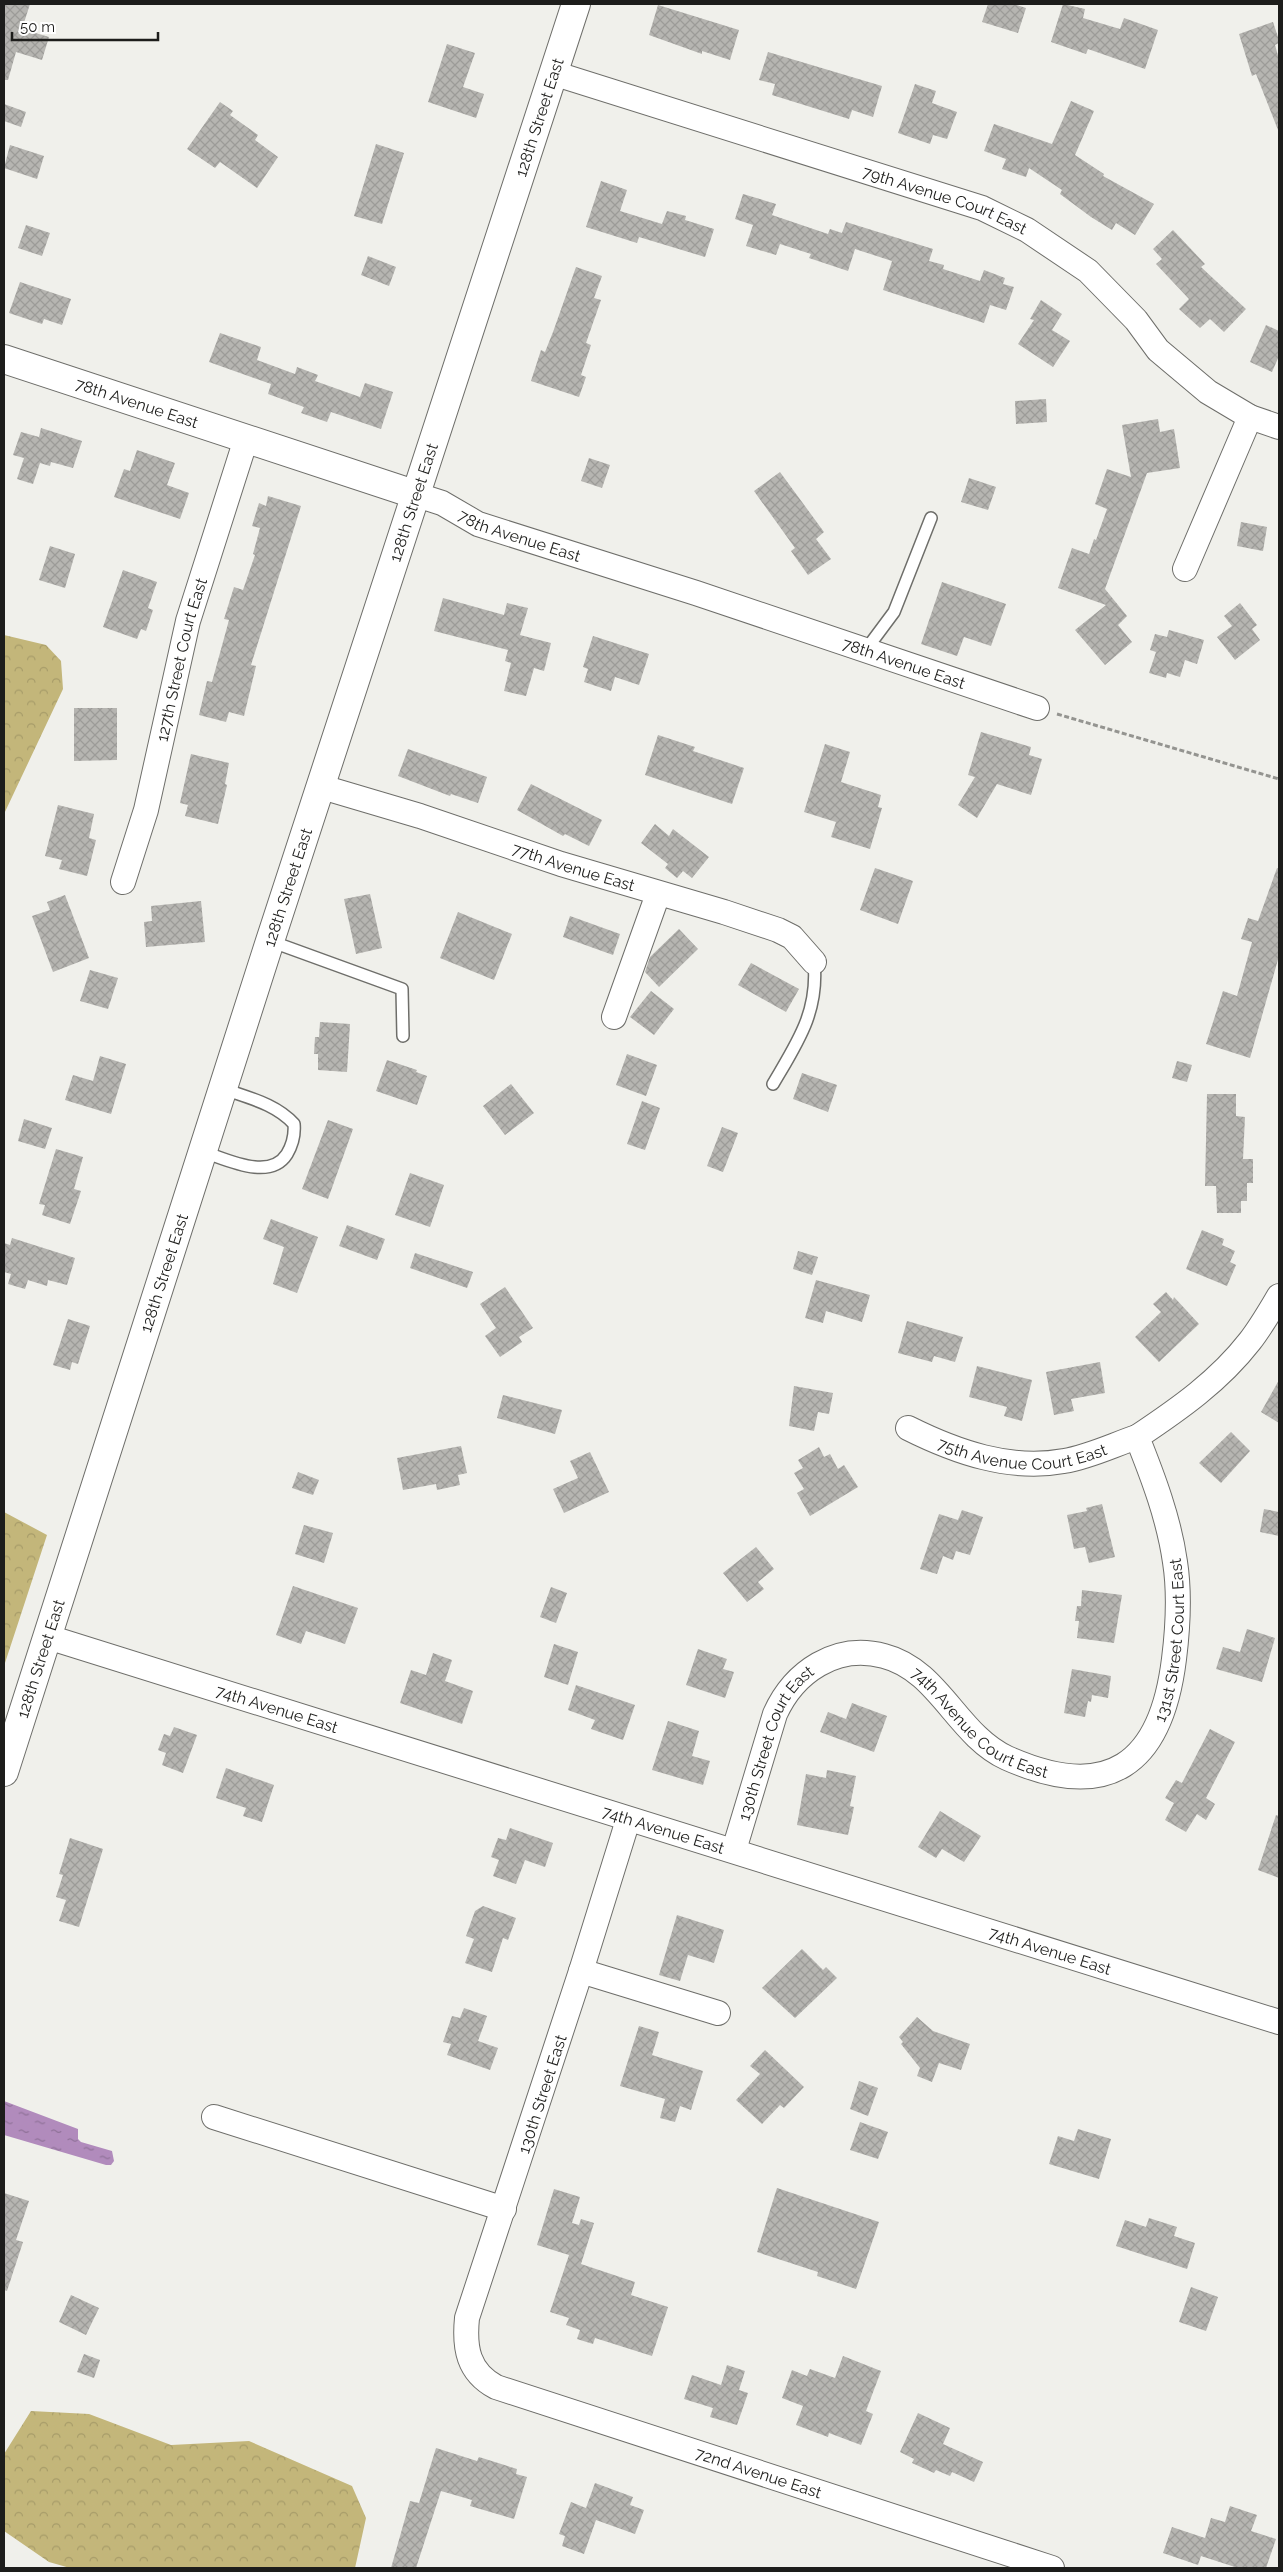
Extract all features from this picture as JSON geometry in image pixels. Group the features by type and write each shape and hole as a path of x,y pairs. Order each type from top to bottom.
{"street":[{"name":"128th Street East","path":"4,1772 270,941 322,788 576,4"},
{"name":"79th Avenue Court East","path":"553,73 982,208 1027,230 1088,271 1136,320 1158,350 1208,392 1250,417 1279,427"},
{"name":"78th Avenue East","path":"4,359 442,503 478,524 696,593 1037,708"},
{"path":"1185,569 1250,417"},
{"name":"127th Street Court East","path":"123,882 146,810 188,622 246,439"},
{"name":"77th Avenue East","path":"322,788 420,816 658,894 724,912 778,930 792,937 814,962"},
{"path":"614,1017 658,894"},
{"path":"1137,1437 1188,1403 1214,1381 1252,1340 1279,1296"},
{"name":"75th Avenue Court East","path":"908,1428 939,1444 999,1461 1042,1464 1087,1455 1137,1437"},
{"name":"131st Street Court East","path":"1122,1767 1135,1757 1147,1743 1163,1711 1171,1679 1177,1634 1176,1562 1167,1523 1137,1437"},
{"name":"74th Avenue East","path":"48,1637 628,1820 734,1850 1279,2022"},
{"name":"74th Avenue Court East","path":"841,1656 869,1653 885,1656 912,1668 970,1732 987,1747 1042,1772 1070,1777 1088,1777 1122,1767"},
{"name":"130th Street Court East","path":"734,1850 775,1714 784,1694 796,1680 813,1666 841,1656"},
{"name":"130th Street East","path":"472,2367 467,2357 465,2333 467,2318 581,1971 628,1820"},
{"path":"581,1971 718,2013"},
{"path":"214,2117 504,2209"},
{"name":"72nd Avenue East","path":"472,2367 486,2381 505,2389 1052,2568"}],"lane":[{"path":"865,651 894,612 931,518"},
{"path":"270,941 402,989 403,1036"},
{"path":"772,1084 799,1040 812,1009 816,984 814,962"},
{"path":"204,1152 246,1165 262,1168 273,1167 283,1160 295,1136 294,1124 286,1115 270,1105 224,1089"}],"path":[{"path":"1037,708 1279,779"}],"green space":[{"path":"4,635 46,645 61,661 63,689 4,814"},
{"path":"4,1512 47,1535 4,1666"},
{"path":"31,2411 89,2414 171,2445 249,2441 352,2486 366,2518 355,2568 70,2568 49,2562 4,2531 4,2454"}],"water":[{"path":"4,2101 78,2129 78,2139 81,2142 112,2151 114,2161 111,2165 106,2165 4,2135"}],"building":[{"path":"4,4 30,4 22,29 49,37 42,60 16,52 8,80 4,80"},
{"path":"988,4 1014,4 1026,8 1018,33 982,22"},
{"path":"1063,4 1085,9 1083,18 1120,29 1124,18 1158,30 1145,69 1088,49 1086,54 1051,42"},
{"path":"658,5 739,30 730,60 702,51 702,54 649,35"},
{"path":"1273,22 1279,40 1279,43 1275,45 1279,59 1278,130 1256,74 1252,76 1239,34"},
{"path":"447,44 475,53 463,87 484,94 476,118 428,102"},
{"path":"768,52 882,86 873,117 852,110 849,119 772,95 775,84 759,80"},
{"path":"915,84 936,91 932,103 957,112 947,139 933,135 930,144 898,133"},
{"path":"1071,101 1094,111 1075,155 1104,174 1103,176 1154,204 1135,235 1116,223 1112,230 1091,217 1060,194 1062,190 1029,168 1026,177 1002,169 1006,159 984,151 994,124 1052,144"},
{"path":"220,102 233,111 230,115 258,135 255,140 278,157 257,188 220,162 215,168 187,149"},
{"path":"4,104 26,112 21,127 4,121"},
{"path":"376,144 404,153 382,224 354,216"},
{"path":"10,145 44,156 37,179 4,168"},
{"path":"601,181 627,190 620,211 662,224 667,211 686,216 685,220 714,229 705,257 639,237 637,243 586,227"},
{"path":"743,194 776,204 772,215 828,234 830,229 842,233 846,222 933,249 929,261 944,265 943,269 980,281 984,270 1005,278 1003,284 1014,287 1006,310 990,305 984,323 883,290 892,261 855,249 848,271 809,258 811,254 780,244 776,255 746,246 753,225 735,219"},
{"path":"26,225 50,233 42,256 18,248"},
{"path":"1173,230 1205,264 1201,267 1246,309 1224,332 1210,319 1200,328 1179,309 1189,299 1156,264 1162,259 1153,249"},
{"path":"368,256 396,267 389,286 361,275"},
{"path":"576,267 602,276 594,298 601,300 586,343 591,345 581,375 586,377 579,397 531,381 541,350 545,352 553,332"},
{"path":"20,282 71,299 62,325 44,319 42,324 9,313"},
{"path":"1041,300 1062,314 1052,330 1070,341 1053,367 1018,344 1034,320 1030,319"},
{"path":"1266,325 1279,331 1279,356 1272,372 1250,362"},
{"path":"220,333 261,347 257,360 295,374 297,367 318,375 315,381 360,397 365,383 393,392 381,429 331,412 327,422 301,413 304,407 268,394 271,384 209,362"},
{"path":"1046,399 1047,422 1016,424 1015,401"},
{"path":"1158,419 1160,432 1174,429 1180,468 1147,473 1105,589 1127,616 1118,625 1132,642 1105,665 1075,630 1106,605 1058,588 1072,548 1089,554 1094,539 1096,540 1107,509 1095,504 1107,469 1131,477 1122,425"},
{"path":"41,428 82,441 73,468 51,462 50,466 40,463 33,484 17,479 24,458 13,455 21,432 39,437"},
{"path":"137,450 175,463 167,485 189,493 180,519 114,497 124,469 130,471"},
{"path":"589,458 610,465 602,488 581,481"},
{"path":"780,472 824,532 816,539 831,559 808,575 791,551 795,548 754,491"},
{"path":"969,478 996,487 988,510 961,502"},
{"path":"268,496 301,506 251,665 256,666 244,716 229,712 226,722 199,715 207,681 212,682 229,620 224,619 234,587 243,590 255,555 253,554 260,528 252,526 259,503 266,506"},
{"path":"1241,522 1267,527 1263,551 1237,546"},
{"path":"50,546 75,554 65,588 39,580"},
{"path":"123,570 157,582 148,608 153,610 146,631 141,629 137,639 103,627"},
{"path":"942,582 1006,604 991,646 964,637 957,656 921,644"},
{"path":"443,598 504,615 507,603 528,608 520,635 551,643 544,671 534,668 526,696 504,691 511,663 505,661 508,650 434,631"},
{"path":"1240,603 1257,625 1252,629 1260,640 1235,660 1217,637 1232,626 1224,616"},
{"path":"1169,630 1204,640 1197,664 1185,660 1180,677 1167,673 1166,678 1149,673 1156,652 1150,650 1155,634 1167,637"},
{"path":"593,636 649,654 639,685 615,677 611,691 584,682 588,669 583,667"},
{"path":"74,708 117,708 117,760 74,761"},
{"path":"981,732 1031,747 1029,755 1042,759 1031,795 997,784 977,818 958,805 975,777 968,775"},
{"path":"658,735 695,747 693,751 744,768 732,804 645,775"},
{"path":"825,744 850,752 841,782 881,795 878,807 882,808 870,849 831,837 836,822 804,812"},
{"path":"408,749 487,777 478,803 451,794 450,796 398,776"},
{"path":"191,754 229,763 225,784 227,785 218,824 185,816 188,805 180,803"},
{"path":"531,784 602,820 589,846 565,834 563,836 517,810"},
{"path":"58,805 94,814 89,838 96,840 87,876 59,869 62,860 45,856"},
{"path":"655,824 669,836 673,829 709,857 692,878 683,871 677,878 665,868 668,864 641,843"},
{"path":"875,868 913,881 898,924 860,910"},
{"path":"1277,868 1279,869 1279,956 1250,1058 1206,1044 1223,991 1237,996 1252,942 1241,939 1248,918 1258,921"},
{"path":"370,894 382,948 356,954 344,899"},
{"path":"65,895 89,958 53,972 32,916 50,910 47,902"},
{"path":"201,901 205,942 146,947 144,922 152,921 151,906"},
{"path":"458,912 512,934 494,980 440,958"},
{"path":"570,916 620,934 613,955 563,937"},
{"path":"679,929 698,949 659,987 645,972 650,957"},
{"path":"751,963 799,989 786,1012 738,985"},
{"path":"90,970 118,978 108,1009 80,1001"},
{"path":"651,991 674,1009 654,1035 630,1017"},
{"path":"320,1022 350,1024 347,1072 318,1070 318,1054 314,1054 315,1037 319,1037"},
{"path":"627,1054 657,1065 646,1096 616,1085"},
{"path":"100,1056 126,1064 111,1114 65,1100 73,1075 93,1081"},
{"path":"387,1060 417,1070 416,1072 427,1076 417,1105 376,1091"},
{"path":"1177,1061 1192,1065 1187,1082 1172,1078"},
{"path":"802,1073 837,1085 828,1112 793,1099"},
{"path":"511,1084 534,1113 505,1135 483,1106"},
{"path":"1207,1094 1236,1094 1236,1116 1245,1117 1243,1159 1253,1159 1253,1183 1247,1183 1247,1201 1241,1201 1241,1213 1217,1213 1216,1186 1205,1186"},
{"path":"642,1101 660,1108 645,1150 627,1144"},
{"path":"24,1119 52,1128 45,1149 18,1141"},
{"path":"328,1120 353,1129 328,1199 302,1189"},
{"path":"722,1127 738,1133 723,1172 707,1166"},
{"path":"56,1149 83,1157 74,1189 81,1191 70,1224 42,1215 45,1205 39,1204"},
{"path":"410,1173 444,1185 430,1227 395,1215"},
{"path":"271,1219 318,1237 297,1293 273,1284 284,1247 263,1239"},
{"path":"347,1225 385,1239 377,1260 339,1246"},
{"path":"1202,1230 1224,1239 1222,1245 1235,1251 1230,1262 1236,1265 1227,1286 1186,1269"},
{"path":"12,1238 75,1258 67,1285 48,1280 47,1286 28,1280 25,1289 8,1284 11,1274 4,1272 4,1243 10,1245"},
{"path":"798,1251 818,1257 812,1275 793,1269"},
{"path":"415,1253 473,1272 467,1288 410,1268"},
{"path":"816,1280 870,1295 862,1322 826,1311 823,1323 805,1318"},
{"path":"505,1287 533,1328 519,1337 522,1342 500,1357 485,1336 496,1328 480,1304"},
{"path":"1166,1292 1173,1300 1174,1297 1199,1324 1159,1362 1135,1337 1161,1312 1153,1304"},
{"path":"68,1319 90,1326 78,1364 72,1362 70,1370 53,1365"},
{"path":"907,1321 963,1337 955,1362 934,1356 932,1362 898,1353"},
{"path":"1100,1362 1105,1393 1071,1399 1074,1411 1054,1415 1046,1372"},
{"path":"977,1366 1032,1380 1022,1421 1004,1416 1007,1407 969,1397"},
{"path":"1279,1380 1279,1423 1261,1412"},
{"path":"794,1386 833,1393 829,1414 818,1412 814,1431 789,1426"},
{"path":"503,1395 562,1410 555,1434 497,1418"},
{"path":"1231,1432 1250,1451 1221,1483 1199,1463"},
{"path":"461,1446 467,1473 458,1475 460,1485 437,1490 436,1484 403,1490 397,1458"},
{"path":"819,1447 824,1457 830,1454 838,1469 844,1465 858,1487 810,1516 797,1493 804,1489 794,1473 803,1468 798,1460"},
{"path":"590,1452 609,1492 564,1513 553,1489 578,1478 570,1461"},
{"path":"298,1472 319,1480 313,1495 292,1488"},
{"path":"1102,1504 1115,1557 1089,1563 1085,1547 1074,1549 1067,1515 1087,1511 1086,1508"},
{"path":"1264,1509 1279,1512 1279,1536 1260,1532"},
{"path":"962,1510 983,1517 970,1555 956,1551 953,1560 943,1556 937,1574 920,1569 939,1514 958,1520"},
{"path":"304,1525 333,1533 324,1563 295,1554"},
{"path":"756,1547 774,1569 758,1582 764,1589 747,1602 723,1573"},
{"path":"293,1586 358,1608 345,1644 306,1631 301,1644 276,1635"},
{"path":"551,1587 567,1593 556,1623 540,1617"},
{"path":"1082,1590 1122,1595 1114,1643 1077,1638 1079,1621 1075,1621 1077,1606 1081,1606"},
{"path":"1247,1629 1275,1638 1262,1682 1216,1669 1223,1647 1240,1652"},
{"path":"554,1644 578,1652 568,1685 544,1677"},
{"path":"698,1649 727,1659 723,1669 734,1672 725,1698 686,1685"},
{"path":"433,1653 452,1660 445,1681 473,1691 462,1724 400,1703 411,1670 426,1675"},
{"path":"1072,1669 1111,1676 1108,1698 1092,1695 1091,1702 1088,1701 1085,1717 1064,1713"},
{"path":"576,1685 635,1705 623,1740 591,1729 595,1720 568,1710"},
{"path":"852,1703 887,1716 874,1752 820,1732 828,1712 846,1719"},
{"path":"668,1721 699,1731 692,1756 710,1761 703,1785 652,1770"},
{"path":"174,1727 197,1735 183,1773 162,1765 166,1753 158,1750 164,1734 170,1736"},
{"path":"1210,1729 1235,1742 1206,1798 1215,1804 1206,1820 1197,1814 1186,1832 1165,1820 1174,1803 1165,1798 1176,1780 1182,1783"},
{"path":"226,1768 274,1785 262,1822 243,1816 246,1808 216,1798"},
{"path":"827,1770 856,1776 850,1806 854,1807 848,1835 797,1825 806,1774 826,1778"},
{"path":"940,1811 981,1836 964,1862 942,1849 936,1858 918,1847"},
{"path":"1276,1815 1279,1816 1279,1878 1258,1870"},
{"path":"510,1828 553,1843 545,1867 525,1860 516,1884 493,1876 499,1860 491,1857 498,1838 506,1840"},
{"path":"70,1838 103,1849 79,1927 59,1921 66,1900 56,1897 63,1875 59,1874"},
{"path":"483,1906 516,1918 508,1940 503,1938 492,1972 465,1963 474,1939 466,1936 475,1911"},
{"path":"677,1915 724,1930 714,1963 688,1955 680,1981 659,1975"},
{"path":"802,1949 823,1970 826,1967 837,1978 795,2018 762,1988"},
{"path":"464,2008 487,2016 478,2041 498,2048 490,2070 447,2055 451,2044 443,2042 452,2016 460,2018"},
{"path":"917,2017 933,2031 970,2044 961,2070 939,2063 932,2082 917,2076 920,2068 901,2044 903,2042 899,2037"},
{"path":"639,2026 659,2032 652,2055 703,2071 691,2110 680,2106 675,2122 660,2118 665,2099 620,2086"},
{"path":"765,2050 804,2087 784,2108 780,2105 762,2124 736,2100 760,2074 750,2066"},
{"path":"859,2081 878,2088 868,2116 850,2109"},
{"path":"860,2122 888,2132 878,2159 850,2150"},
{"path":"1078,2129 1111,2139 1099,2179 1049,2164 1058,2136 1074,2141"},
{"path":"777,2188 879,2222 856,2289 817,2276 818,2272 757,2252"},
{"path":"554,2189 580,2197 572,2223 579,2225 581,2219 594,2223 581,2264 635,2282 631,2295 668,2307 652,2356 595,2338 593,2344 577,2339 580,2330 566,2325 569,2318 550,2312 569,2255 537,2245"},
{"path":"4,2193 29,2201 16,2240 23,2242 7,2291 4,2290"},
{"path":"1149,2218 1177,2227 1174,2236 1195,2243 1187,2269 1116,2246 1125,2220 1146,2227"},
{"path":"1191,2287 1218,2297 1206,2331 1179,2322"},
{"path":"71,2295 99,2308 86,2335 59,2322"},
{"path":"84,2354 100,2360 94,2378 77,2372"},
{"path":"843,2356 881,2371 866,2411 873,2414 861,2445 829,2433 828,2437 796,2425 803,2406 782,2398 792,2370 807,2376 810,2369 835,2378"},
{"path":"727,2365 745,2371 739,2390 748,2393 737,2425 710,2417 713,2408 684,2399 692,2375 721,2385"},
{"path":"918,2413 950,2428 943,2444 983,2462 974,2482 952,2472 950,2476 936,2470 934,2473 912,2463 914,2459 900,2452"},
{"path":"436,2448 477,2461 479,2457 517,2469 516,2474 527,2477 514,2519 470,2506 472,2500 441,2491 416,2568 391,2568 410,2501 419,2503"},
{"path":"595,2483 633,2497 630,2505 644,2510 635,2534 596,2520 584,2554 562,2546 565,2536 559,2534 571,2502 586,2508"},
{"path":"1230,2506 1257,2515 1251,2531 1276,2539 1266,2568 1238,2568 1201,2556 1198,2565 1163,2553 1172,2527 1205,2538 1211,2518 1225,2522"}]}
